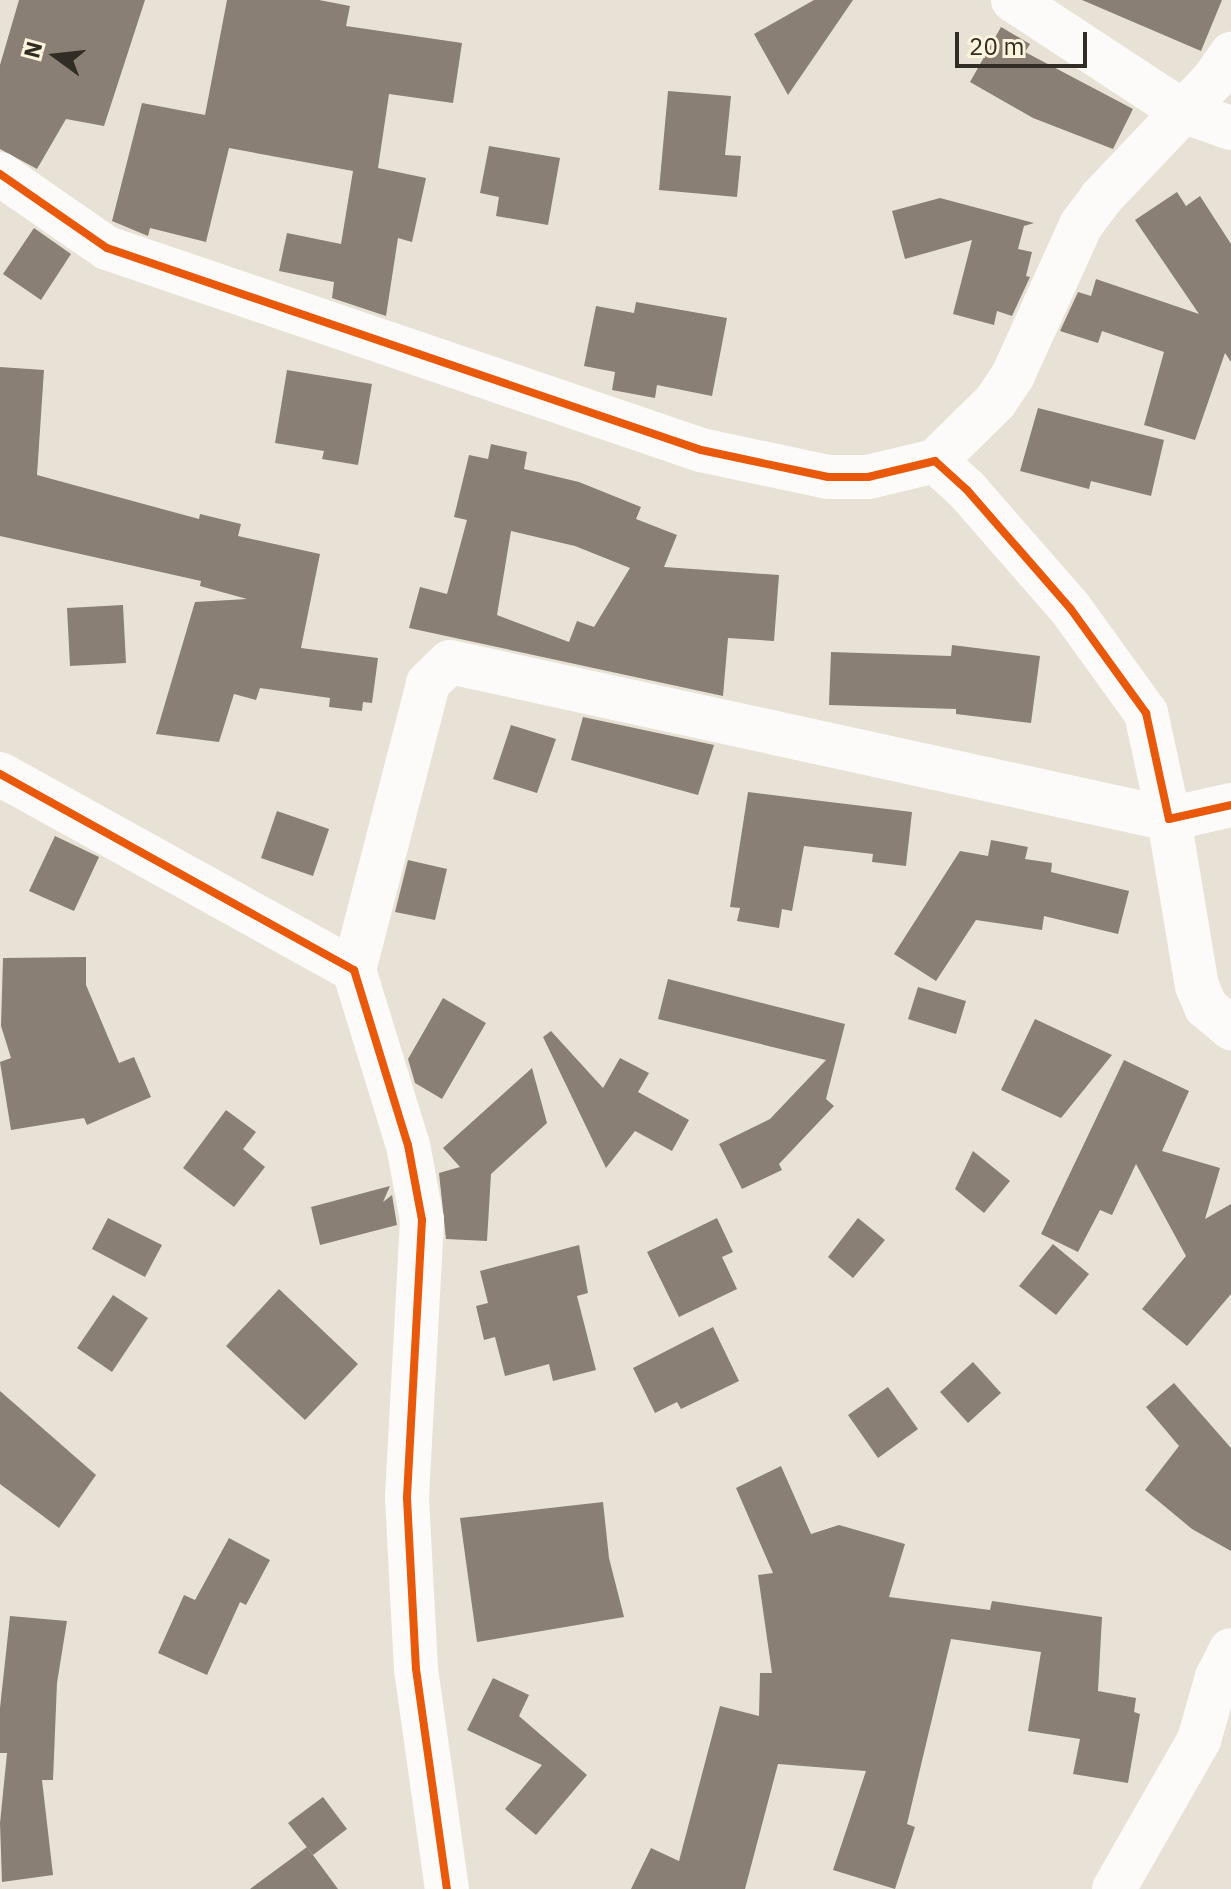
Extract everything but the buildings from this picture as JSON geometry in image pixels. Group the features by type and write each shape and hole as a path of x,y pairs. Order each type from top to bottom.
{"street":[{"path":"1013,0 1182,111 1231,128"},
{"path":"0,174 107,248 701,450 828,477 868,477 935,461 976,422 1013,375 1081,225 1231,54"},
{"path":"935,461 967,490 1070,608 1146,713 1169,819 1197,986 1206,1007 1231,1028"},
{"path":"447,1889 416,1669 407,1498 422,1220 408,1145 354,970 428,683 450,662 1169,819 1231,805"},
{"path":"0,774 354,970"},
{"path":"1114,1889 1199,1740 1217,1677 1231,1650"}],"cycle path":[{"path":"0,174 107,248 701,450 828,477 868,477 935,461 967,490 1070,608 1146,713 1169,819 1231,805"},
{"path":"0,774 354,970 408,1145 422,1220 407,1498 416,1669 447,1889"}]}
